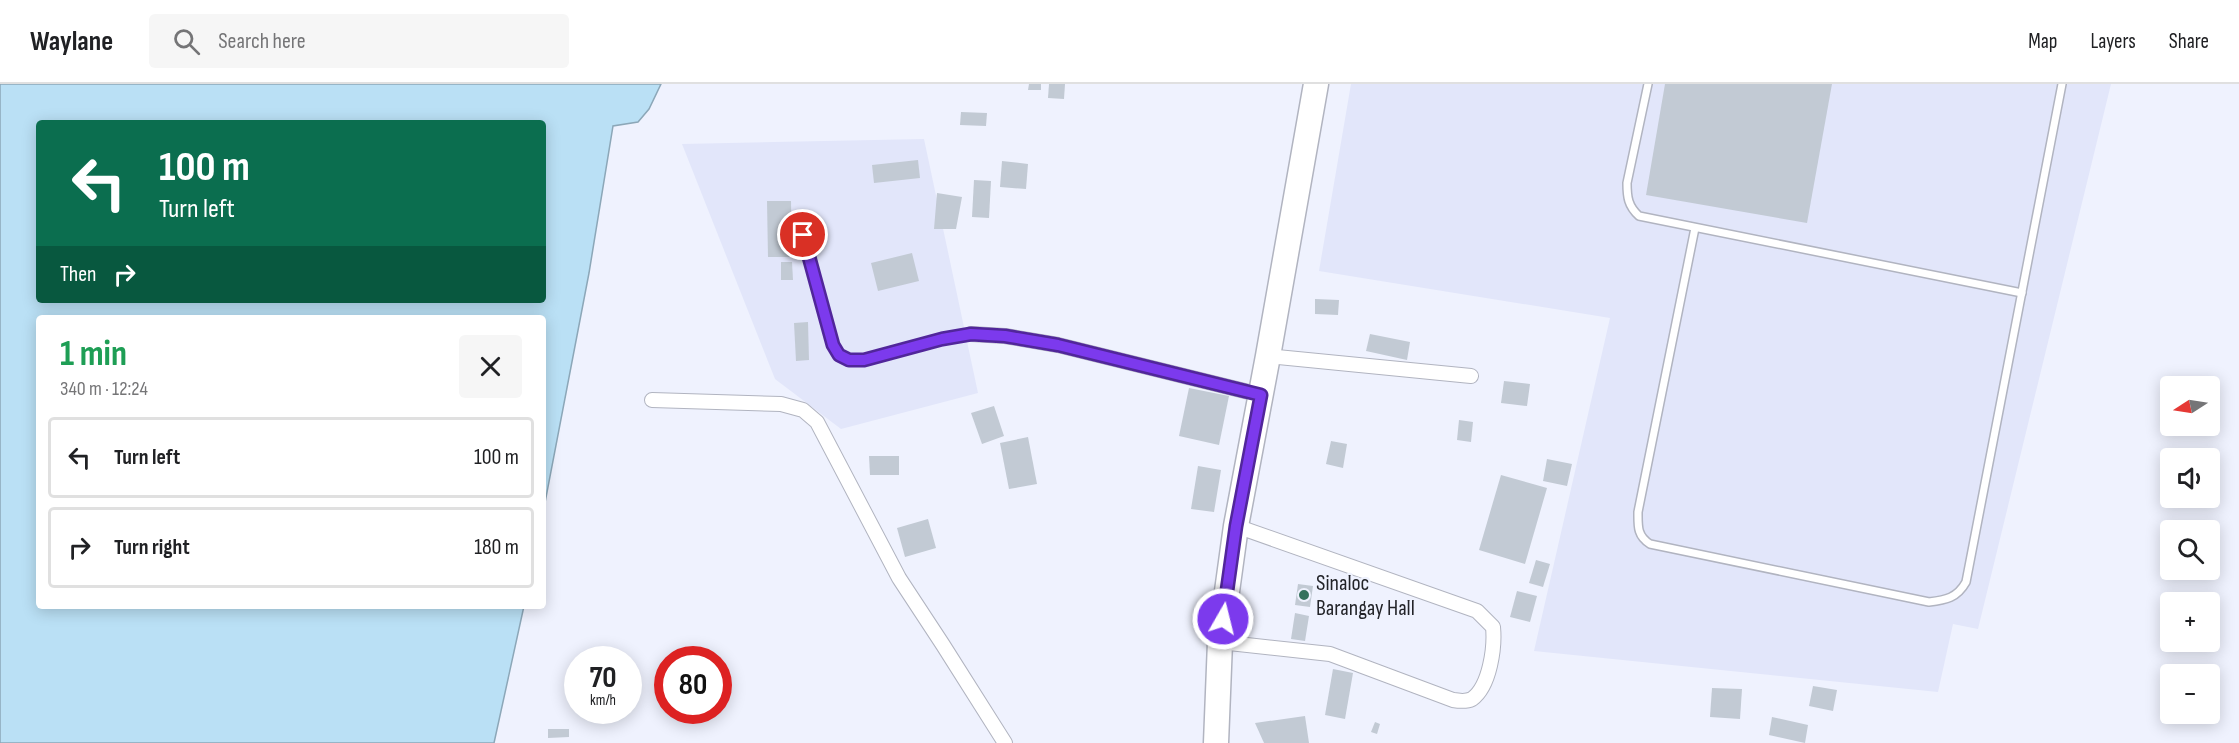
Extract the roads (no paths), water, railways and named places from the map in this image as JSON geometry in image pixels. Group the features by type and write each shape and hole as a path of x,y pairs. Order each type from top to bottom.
{"highway":[{"path":"1216,743 1220,642 1236,526 1316,84"}],"street":[{"path":"971,334 1005,336 1058,345 1261,395"},
{"path":"1268,356 1471,376"},
{"path":"652,400 781,404 802,410 817,422 898,578 1005,743"},
{"path":"1220,642 1330,654 1453,700 1463,701 1472,699 1482,686 1490,667 1494,641 1493,627 1477,611 1236,526"}],"lane":[{"path":"1648,84 1628,176 1627,197 1631,209 1639,216 2022,293"},
{"path":"1695,228 1638,512 1638,529 1642,539 1650,544 1929,602 1948,600 1960,593 1966,582 2062,84"},
{"path":"803,235 833,345 839,355 849,360 864,360 942,339 971,334"}],"place":[{"name":"Sinaloc Barangay Hall","path":"1304,595"}]}
